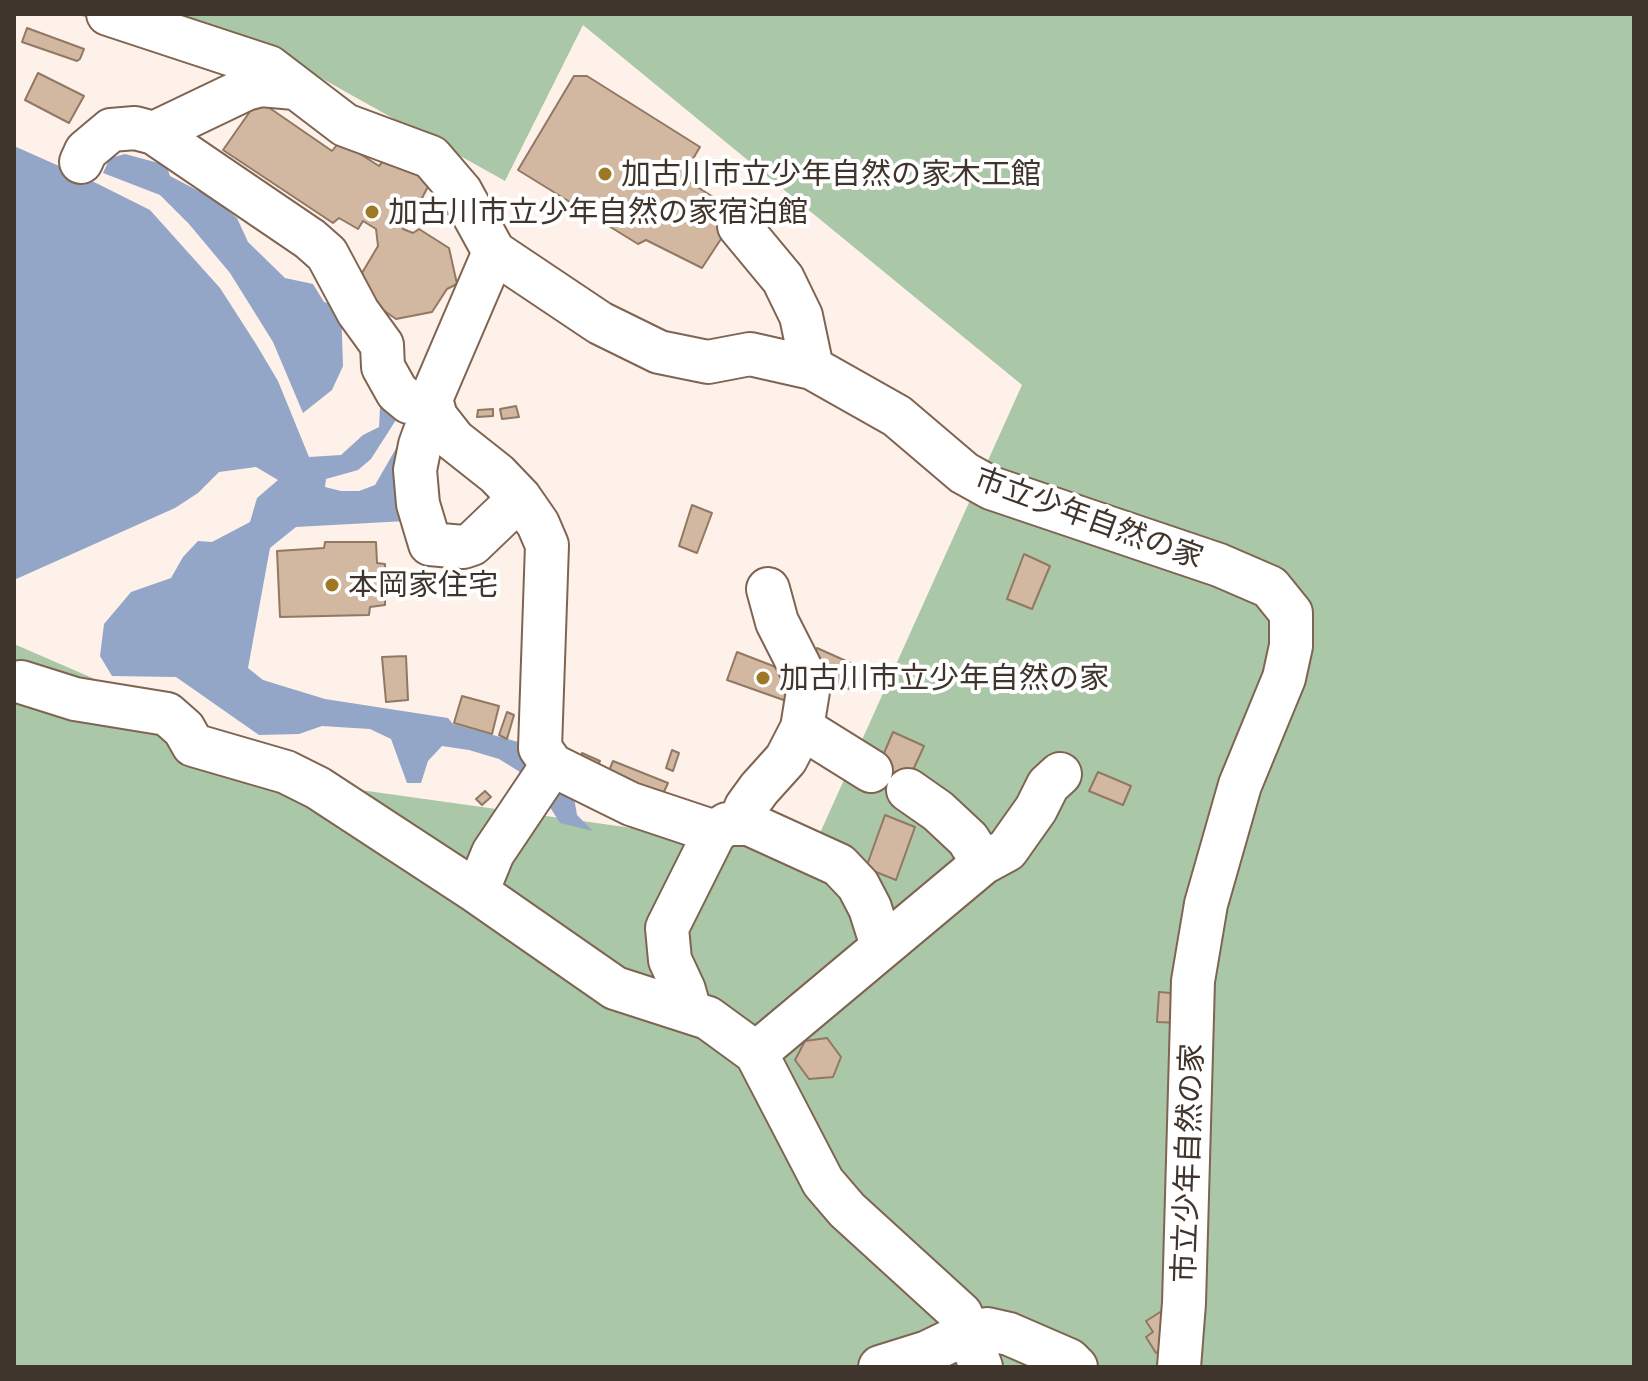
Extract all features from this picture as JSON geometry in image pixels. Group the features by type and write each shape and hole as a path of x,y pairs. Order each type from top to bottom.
{"lane":[{"name":"市立少年自然の家","path":"108,14 269,67 345,125 431,157 461,192 494,252 600,323 666,337 708,362 750,354 812,368 897,416 964,473 991,488 1219,565 1270,587 1291,613 1291,646 1284,678 1240,785 1206,904 1193,981 1184,1303 1179,1367"},
{"path":"154,133 246,89 261,85 295,88"},
{"path":"81,162 86,151 111,130 135,128 154,133 310,239 327,254 358,312 382,345 383,367 397,392 409,402 433,408 454,440 497,474 520,498 538,524 547,545 540,748 552,765 631,804 727,828 749,824 839,865 858,885 870,908 882,946"},
{"path":"739,226 783,279 801,316 812,368"},
{"path":"494,252 420,445 415,470 424,544 463,547 472,544 520,498"},
{"path":"690,1011 670,960 667,928 727,828 786,759 802,728 809,685 777,622 768,589"},
{"path":"21,682 75,699 167,714 184,729 193,745 286,772 318,788 477,892 615,988 708,1018 756,1053 823,1182 847,1210 961,1314 974,1350"},
{"path":"802,728 871,771"},
{"path":"477,892 493,853 552,765"},
{"path":"756,1053 983,863 1007,850 1036,809 1048,785 1060,774"},
{"path":"908,790 938,811 968,839 983,863"},
{"path":"974,1350 987,1329 1009,1334 1069,1360 1076,1367"},
{"path":"880,1367 928,1352 974,1350"}],"green space":[{"path":"72,14 1634,14 1634,1367 14,1367 14,644 346,788 811,853 1022,385 583,25 505,181 296,64"}],"water":[{"path":"14,146 150,210 220,288 278,381 309,457 341,455 363,435 379,427 380,408 403,409 371,459 358,470 326,479 325,487 359,491 375,485 402,438 406,521 296,527 270,548 248,668 263,680 325,699 448,718 453,724 522,743 572,786 577,815 593,831 560,823 539,790 520,772 499,759 442,746 428,761 421,783 407,783 391,739 370,729 322,726 299,734 259,735 176,677 112,676 100,656 104,624 131,592 171,578 183,557 198,541 212,542 250,522 257,498 278,480 256,467 219,472 198,493 175,508 14,580"},
{"path":"125,154 166,165 170,176 214,199 237,218 248,242 285,278 313,284 324,302 341,307 343,366 332,390 303,413 273,342 230,273 160,195 103,173 110,158"}],"building":[{"path":"27,28 84,49 80,59 77,61 22,42"},
{"path":"38,73 84,96 69,123 25,100"},
{"name":"加古川市立少年自然の家木工館","path":"574,76 587,76 700,147 682,177 738,213 702,268 646,240 638,244 518,170"},
{"name":"加古川市立少年自然の家宿泊館","path":"258,100 332,151 340,141 379,166 388,155 431,181 422,198 432,205 421,226 406,221 403,229 413,233 419,229 449,248 457,284 447,289 432,312 396,319 370,301 362,273 378,246 376,229 363,221 358,229 339,218 333,223 223,150"},
{"path":"516,406 519,417 502,419 500,409"},
{"path":"493,409 493,416 477,417 478,410"},
{"path":"692,505 712,513 697,553 679,546"},
{"name":"本岡家住宅","path":"325,542 376,542 377,563 385,564 385,605 370,607 369,615 280,617 277,551 324,548"},
{"name":"加古川市立少年自然の家","path":"1024,554 1050,566 1032,609 1007,599"},
{"name":"加古川市立少年自然の家","path":"817,648 864,669 854,691 808,671"},
{"name":"加古川市立少年自然の家","path":"737,652 799,676 792,703 727,680"},
{"path":"406,656 408,700 386,702 382,657"},
{"path":"462,696 499,706 492,734 454,723"},
{"path":"507,712 514,715 507,739 499,735"},
{"name":"加古川市立少年自然の家","path":"893,732 924,746 903,792 873,779"},
{"path":"672,750 679,753 673,771 666,768"},
{"path":"582,753 600,761 596,769 579,762"},
{"path":"613,761 668,783 658,805 604,783"},
{"name":"加古川市立少年自然の家","path":"1098,772 1131,786 1123,805 1089,791"},
{"path":"485,791 491,797 482,805 476,799"},
{"path":"885,815 915,827 896,880 866,868"},
{"path":"1159,992 1182,994 1182,1023 1157,1022"},
{"path":"827,1038 841,1057 833,1077 809,1079 795,1060 805,1041"},
{"path":"1165,1309 1171,1342 1156,1353 1146,1337 1153,1332 1146,1321"}],"place":[{"name":"加古川市立少年自然の家木工館","path":"605,174"},
{"name":"加古川市立少年自然の家宿泊館","path":"372,212"},
{"name":"本岡家住宅","path":"332,585"},
{"name":"加古川市立少年自然の家","path":"763,678"}]}
